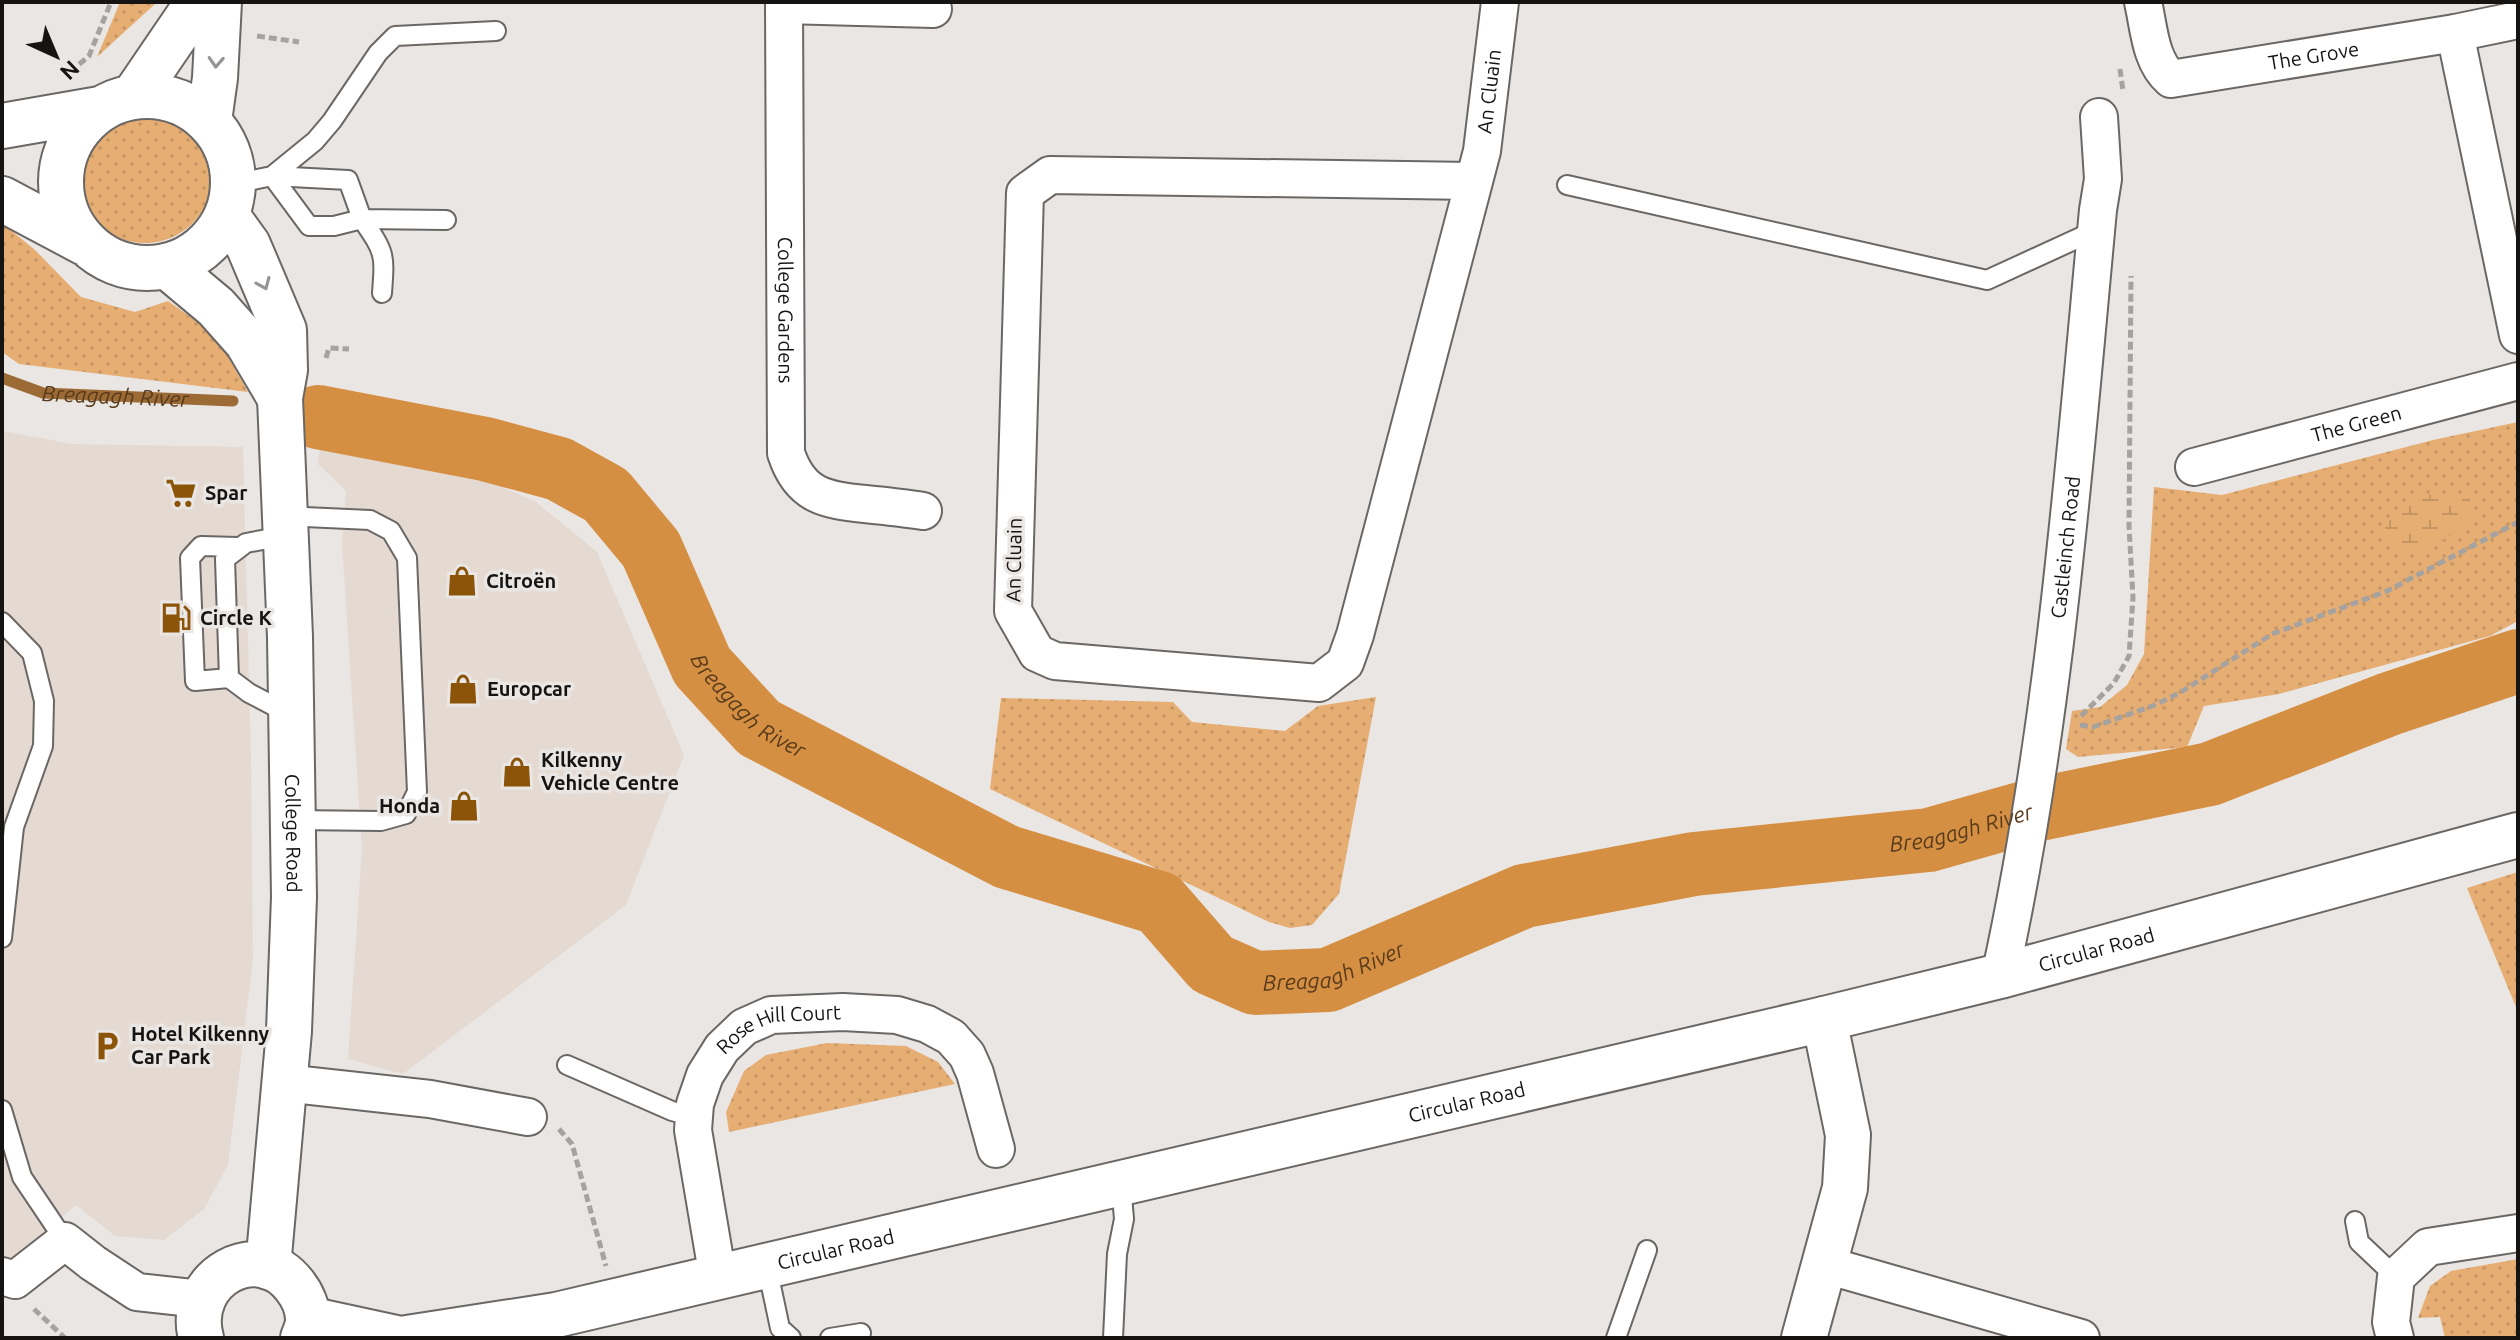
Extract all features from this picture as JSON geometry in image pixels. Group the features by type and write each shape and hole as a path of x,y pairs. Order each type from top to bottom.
{"main road":[{"path":"85,243 66,214 61,185 65,154 79,129 117,103 198,2"},
{"path":"209,121 219,2"},
{"path":"2,126 153,95 172,99 192,108 209,121 221,136 244,192 204,247 167,266 131,267 113,262 85,243 2,199"},
{"name":"College Road","path":"244,192 248,245 284,330 285,370 280,398 290,637 293,935 268,1267"},
{"name":"College Road","path":"167,266 216,307 247,342 280,398"},
{"name":"Circular Road","path":"407,1338 556,1315 1824,1019 2000,976 2518,835"},
{"path":"1804,1338 1845,1188 1848,1135 1824,1019"},
{"path":"201,1319 219,1275 244,1265 268,1267 288,1277 302,1296 306,1329 396,1338"}],"street":[{"name":"An Cluain","path":"1473,181 1050,175 1025,193 1013,611 1037,653 1055,661 1319,683 1345,663 1355,635 1482,151 1500,2"},
{"name":"The Grove","path":"2143,2 2156,61 2162,72 2171,79 2181,80 2518,20"},
{"name":"College Gardens","path":"923,511 834,501 817,495 802,485 786,453 784,3 933,9"},
{"path":"2455,33 2518,335"},
{"name":"Castleinch Road","path":"2000,976 2038,763 2072,499 2096,230 2111,104"},
{"name":"The Green","path":"2194,467 2518,381"},
{"name":"Rose Hill Court","path":"718,1278 693,1130 695,1104 705,1075 722,1048 744,1027 771,1015 843,1012 897,1015 927,1024 951,1037 967,1055 996,1149"},
{"path":"284,1083 430,1099 528,1117"},
{"path":"2395,1338 2391,1322 2396,1277 2428,1247 2518,1233"},
{"path":"2,1276 15,1280 65,1241 137,1292 201,1319"},
{"path":"1826,1265 2081,1338"}],"lane":[{"path":"244,192 315,141 378,53 395,36 496,31"},
{"path":"244,192 348,180 362,219 385,259 382,293"},
{"path":"1567,185 1987,280 2096,230"},
{"path":"244,192 309,226 334,226 362,219 446,220"},
{"path":"229,678 225,559 238,547 284,526 370,520 391,531 407,558 417,792 406,814 381,821 292,820"},
{"path":"238,547 201,546 190,558 195,681 229,678 249,693 291,715"},
{"path":"2,622 32,653 44,701 43,746 14,827 2,938"},
{"path":"567,1065 672,1111 694,1117"},
{"path":"2,1110 22,1177 65,1241"},
{"path":"1113,1338 1117,1254 1124,1219 1121,1184"},
{"path":"2355,1221 2359,1242 2396,1277"},
{"path":"1616,1338 1647,1250"},
{"path":"767,1267 780,1328 791,1338"},
{"path":"830,1338 861,1333"}],"path":[{"path":"62,76 89,56 111,2"},
{"path":"247,35 299,42"},
{"path":"2111,104 2119,63"},
{"path":"2131,265 2129,526 2133,598 2129,656 2114,683 2072,725 2093,727 2155,705 2272,634 2387,591 2518,522"},
{"path":"323,366 329,348 349,349"},
{"path":"528,1117 553,1124 572,1144 616,1301"}],"shaded area":[{"path":"2,431 73,444 243,447 253,959 228,1165 204,1209 164,1240 115,1236 76,1205 7,1264 2,1259"},
{"name":"Kilkenny Vehicle Centre","path":"320,449 437,458 536,502 597,552 684,755 626,905 403,1074 348,1059 362,849 342,545 346,491 318,464"}],"green space":[{"path":"120,2 155,4 97,57"},
{"path":"145,109 170,115 192,129 206,151 212,176 206,201 192,223 170,237 145,243 120,237 98,223 84,201 78,176 84,151 98,129 120,115"},
{"path":"2,223 35,250 81,297 135,312 168,301 216,335 248,392 19,364 2,352"},
{"path":"2518,422 2518,621 2490,636 2279,694 2204,706 2187,747 2078,757 2066,749 2072,711 2100,707 2127,685 2144,654 2154,487 2222,495 2433,440"},
{"path":"2453,494 2469,499 2474,515 2450,535 2424,549 2404,553 2387,539 2385,527 2401,505 2429,495"},
{"path":"1376,697 1339,894 1312,925 1290,928 1269,922 990,789 1001,698 1173,702 1192,722 1285,731 1318,706"},
{"path":"2518,872 2518,1012 2467,888"},
{"path":"827,1043 906,1046 938,1062 955,1084 729,1132 726,1112 744,1071 766,1055"},
{"path":"2518,1259 2518,1338 2445,1338 2440,1317 2418,1318 2430,1286 2451,1271"}],"waterway":[{"name":"Breagagh River","path":"2,378 43,393 233,401"},
{"name":"Breagagh River","path":"318,417 485,449 559,469 606,495 651,549 702,666 759,728 1007,857 1159,903 1212,964 1255,983 1328,980 1524,896 1694,864 1929,840 2035,810 2210,774 2389,704 2518,661"}],"place":[{"name":"Spar","path":"181,493"},
{"name":"Citroën","path":"462,581"},
{"name":"Circle K","path":"176,618"},
{"name":"Europcar","path":"463,689"},
{"name":"Kilkenny Vehicle Centre","path":"517,772"},
{"name":"Honda","path":"464,806"},
{"name":"Hotel Kilkenny Car Park","path":"107,1046"}]}
